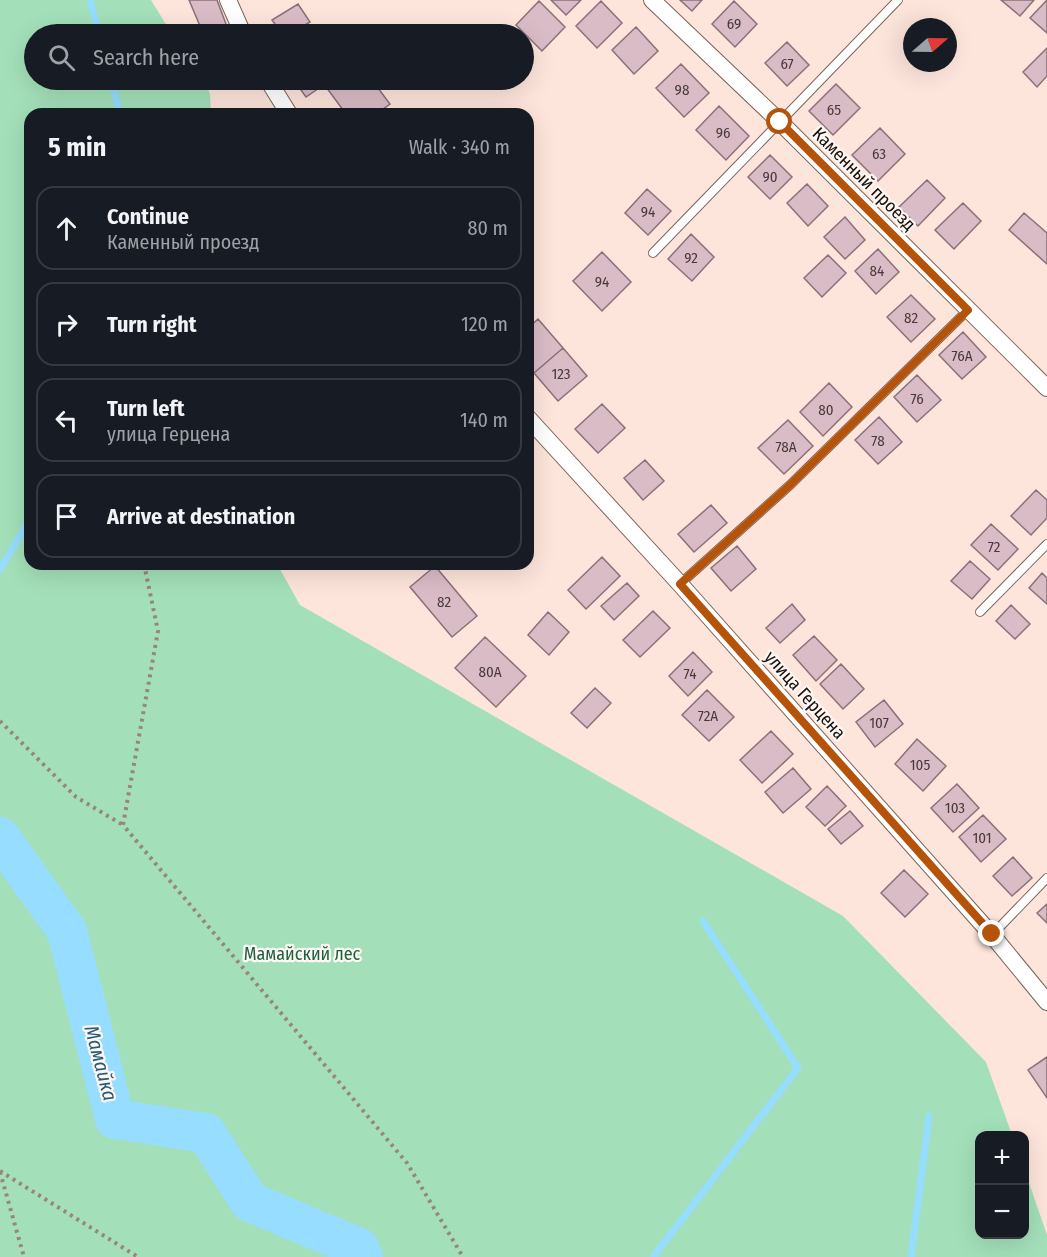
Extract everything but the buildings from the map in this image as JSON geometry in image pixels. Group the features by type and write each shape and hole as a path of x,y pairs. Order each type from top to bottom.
{"street":[{"path":"228,0 239,24"},
{"name":"Каменный проезд","path":"652,0 780,122 1047,388"},
{"path":"274,90 285,108"},
{"name":"улица Герцена","path":"534,425 680,584 992,934 1047,1002"}],"lane":[{"path":"653,253 898,0"},
{"path":"680,584 790,485 968,310"},
{"path":"980,612 1047,544"},
{"path":"992,934 1047,878"}],"path":[{"path":"123,825 158,631 145,570"},
{"path":"0,721 76,797 123,825 407,1163 463,1257"},
{"path":"0,1172 24,1257"},
{"path":"0,1172 138,1257"}],"green space":[{"name":"Мамайский лес","path":"0,0 151,0 166,24 24,24 24,90 209,90 211,108 24,108 24,570 280,570 300,605 843,916 986,1062 1011,1131 975,1131 975,1239 1029,1239 1029,1183 1047,1235 1047,1257 0,1257"}],"waterway":[{"name":"Мамайка","path":"90,0 96,24"},
{"name":"Мамайка","path":"114,90 118,108"},
{"name":"Мамайка","path":"0,569 24,529"},
{"name":"Мамайка","path":"0,837 67,931 115,1119 206,1133 250,1202 359,1248 363,1257"},
{"path":"653,1257 798,1068 703,921"},
{"path":"911,1257 929,1116"}],"route":[{"path":"780,122 968,310 790,485 680,584 992,934"}]}
